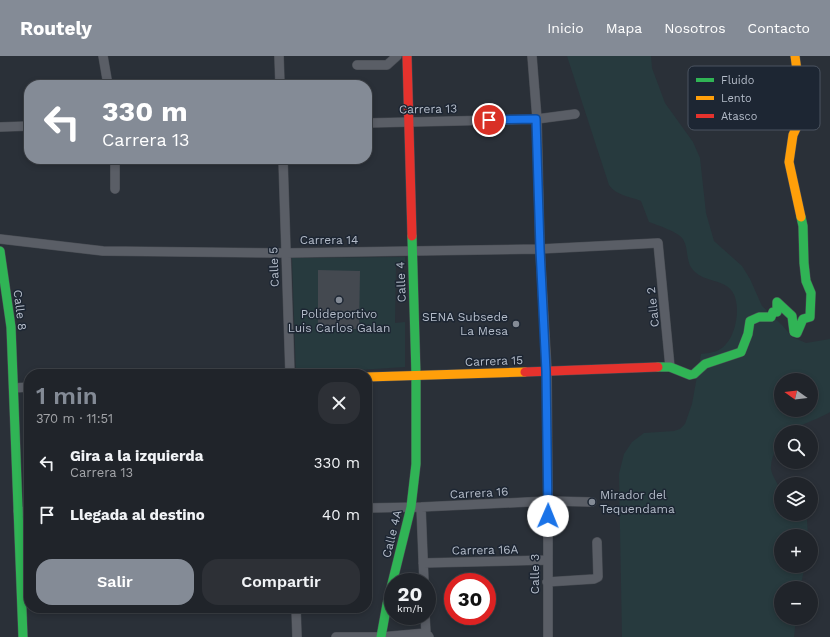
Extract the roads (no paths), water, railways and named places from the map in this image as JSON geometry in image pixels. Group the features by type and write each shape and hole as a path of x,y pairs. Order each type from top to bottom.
{"main road":[{"name":"Calle 4","path":"407,56 416,375 416,507"},
{"path":"795,56 796,66"},
{"path":"670,368 690,375 694,374 705,364 741,352 748,334 750,321 758,317 771,317 773,312 777,312 777,302 792,316 794,333 798,332 803,319 810,317 811,293 806,281 803,226 789,162 793,135 795,130"},
{"name":"Calle 8","path":"0,251 11,327 23,637"},
{"name":"Carrera 15","path":"372,377 670,368"},
{"name":"Calle 4A","path":"381,637 387,604 416,507"}],"street":[{"path":"103,56 107,80"},
{"path":"279,56 280,80"},
{"path":"357,65 387,65 397,56"},
{"name":"Calle 3","path":"532,56 546,371 548,637"},
{"name":"Carrera 13","path":"372,122 536,119 575,114"},
{"path":"0,127 24,126"},
{"path":"115,164 115,190"},
{"name":"Calle 5","path":"282,164 290,369"},
{"name":"Carrera 14","path":"0,240 103,251 286,253 540,249 658,243"},
{"name":"Calle 2","path":"658,243 670,368"},
{"path":"14,388 24,387"},
{"name":"Carrera 16","path":"372,508 548,501 592,502"},
{"name":"Calle 4","path":"416,507 424,573"},
{"path":"18,511 24,512"},
{"path":"547,582 594,579 598,577 597,542"},
{"name":"Carrera 16A","path":"423,563 547,560"},
{"path":"296,613 297,637"},
{"path":"336,637 427,635 426,625"}],"place":[{"name":"Polideportivo Luis Carlos Galan","path":"339,300"},
{"name":"SENA Subsede La Mesa","path":"516,324"},
{"name":"Mirador del Tequendama","path":"592,502"}]}
